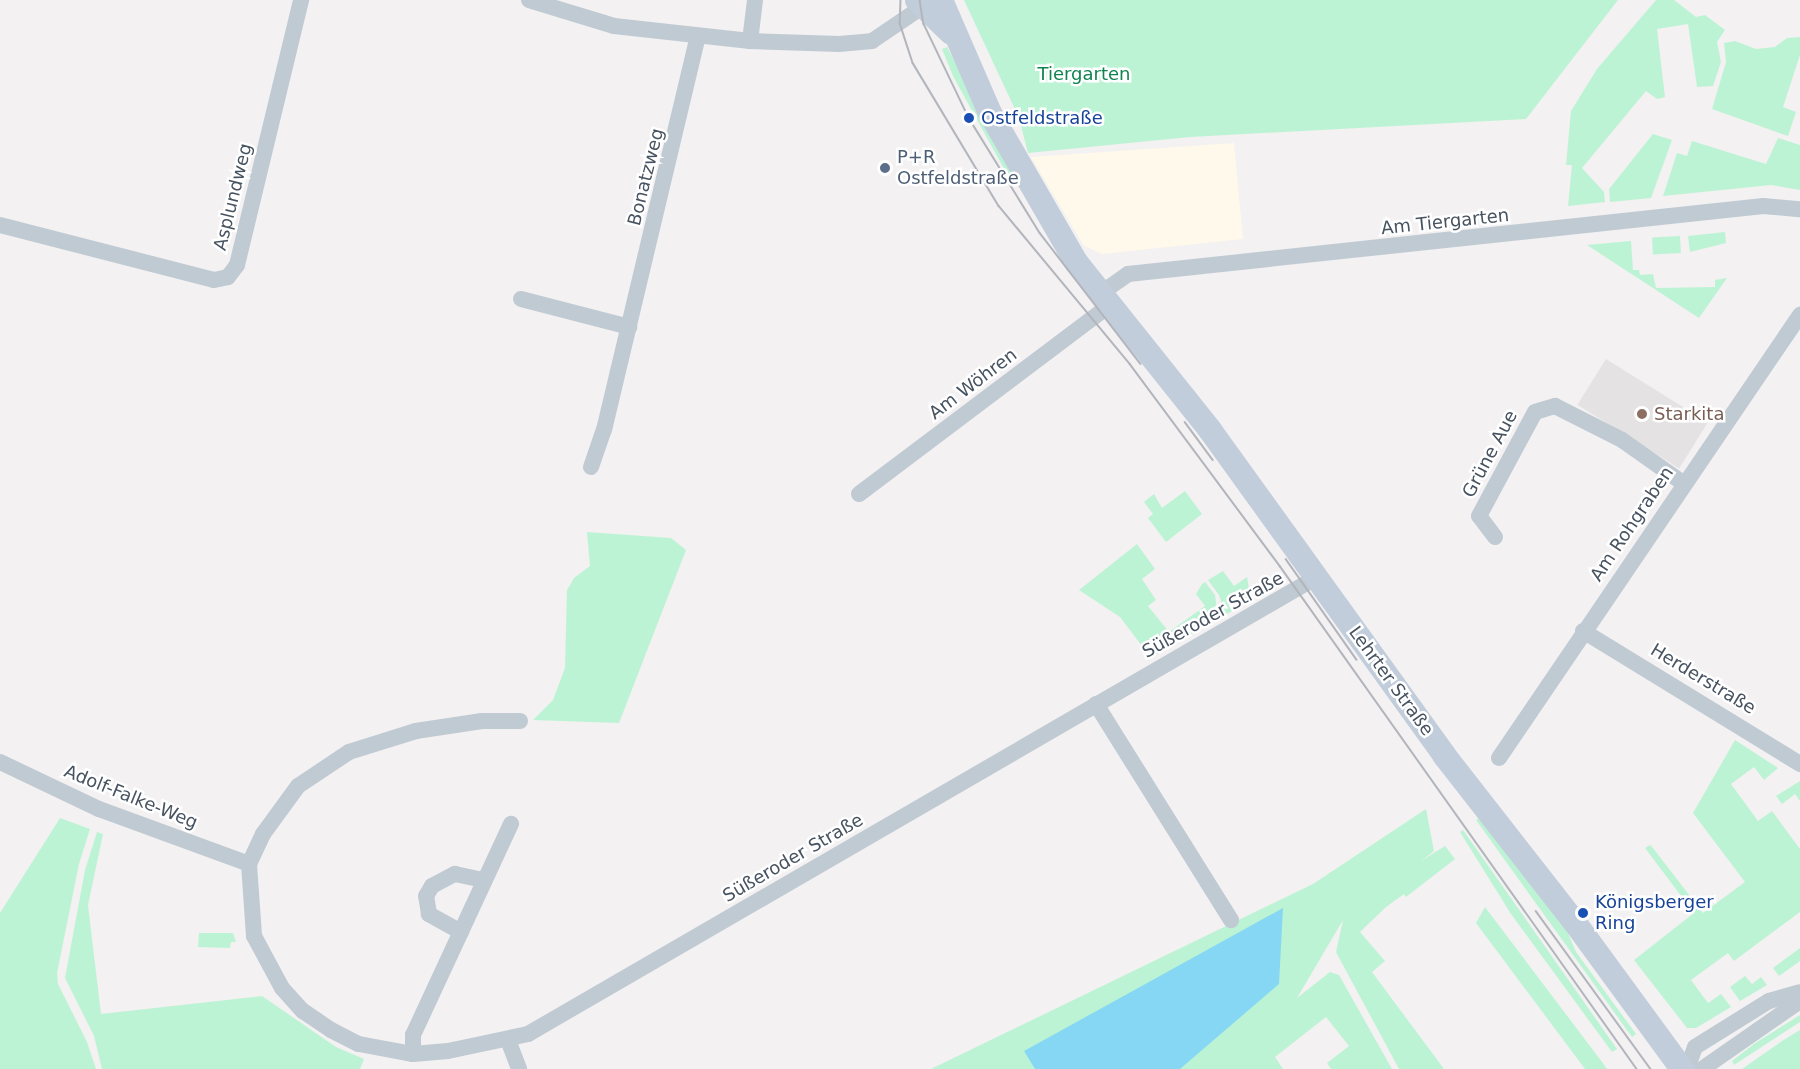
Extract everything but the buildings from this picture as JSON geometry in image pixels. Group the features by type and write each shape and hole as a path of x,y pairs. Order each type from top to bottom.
{"main road":[{"name":"Lehrter Straße","path":"928,1 953,34 1004,141 1076,262 1210,430 1444,755 1573,920 1682,1069"}],"street":[{"name":"Asplundweg","path":"0,225 214,280 228,277 237,265 301,0"},
{"path":"529,0 614,26 750,41 839,44 872,41 928,1"},
{"path":"750,41 755,0"},
{"name":"Bonatzweg","path":"591,467 604,430 698,36"},
{"name":"Am Tiergarten","path":"1106,299 1128,274 1763,206 1800,209"},
{"path":"521,299 628,327"},
{"name":"Am Wöhren","path":"859,494 1106,299"},
{"name":"Am Rohgraben","path":"1499,758 1683,483 1800,315"},
{"name":"Grüne Aue","path":"1495,537 1479,516 1535,412 1555,406 1622,440 1683,483"},
{"name":"Süßeroder Straße","path":"249,864 254,936 282,988 303,1011 350,1040 385,1051 413,1054 508,1040 556,1020 1317,577"},
{"name":"Herderstraße","path":"1583,631 1799,761"},
{"path":"1096,704 1231,920"},
{"path":"249,864 274,817 298,786 349,752 416,731 482,721 520,721"},
{"name":"Adolf-Falke-Weg","path":"0,762 99,809 249,864"},
{"path":"413,1054 413,1035 511,824"},
{"path":"460,932 429,914 426,896 432,886 455,874 484,880"},
{"path":"1687,1069 1695,1047 1769,1001 1800,992"},
{"path":"1702,1069 1800,1001"},
{"path":"508,1040 519,1069"}],"shaded area":[{"path":"1234,143 1243,239 1102,254 1084,246 1031,157"},
{"name":"Starkita","path":"1606,359 1708,423 1679,468 1577,405"}],"green space":[{"name":"Tiergarten","path":"964,0 1618,0 1526,119 1190,137 1028,153 1019,118"},
{"path":"1656,0 1674,0 1696,17 1705,15 1725,30 1717,42 1721,62 1713,86 1697,87 1688,24 1657,29 1665,97 1657,99 1646,91 1582,168 1604,192 1605,202 1568,206 1572,165 1566,165 1571,111 1597,69"},
{"path":"1800,37 1800,55 1783,107 1796,112 1788,136 1712,109 1726,62 1724,43 1735,41 1756,49 1775,47 1787,38"},
{"path":"947,47 1014,172 1008,176 953,76 942,49"},
{"path":"1653,134 1672,140 1651,198 1610,202 1609,189"},
{"path":"1778,138 1800,145 1800,190 1771,185 1663,196 1677,153 1687,156 1692,141 1766,164"},
{"path":"1725,232 1726,243 1690,252 1688,236"},
{"path":"1680,236 1681,253 1653,254 1652,237"},
{"path":"1631,241 1633,270 1639,270 1640,275 1653,274 1656,288 1715,287 1715,280 1727,278 1699,318 1587,245"},
{"path":"1185,491 1202,514 1166,542 1148,518 1153,514 1144,502 1154,494 1162,508"},
{"path":"587,532 671,538 686,550 619,723 533,720 553,700 565,668 567,590 574,578 590,566"},
{"path":"1137,544 1155,569 1142,579 1156,600 1148,606 1169,632 1205,606 1196,594 1205,582 1215,595 1218,618 1151,658 1120,617 1079,590"},
{"path":"1223,571 1234,586 1247,577 1251,600 1225,615 1219,595 1208,580"},
{"path":"1735,740 1778,768 1764,780 1754,767 1731,784 1758,821 1772,811 1800,849 1800,912 1734,961 1728,953 1691,980 1708,1003 1721,994 1731,1007 1696,1028 1687,1028 1634,960 1694,913 1645,848 1650,845 1653,848 1703,913 1745,882 1693,813"},
{"path":"1800,781 1800,801 1795,794 1782,804 1776,796"},
{"path":"1426,809 1434,851 1421,861 1445,846 1455,859 1406,897 1404,894 1386,907 1360,932 1385,961 1372,972 1444,1069 1399,1069 1336,952 1343,920 1297,998 1330,972 1339,975 1392,1069 1331,1069 1327,1063 1349,1046 1326,1017 1275,1057 1283,1069 931,1069 1313,884"},
{"path":"1482,817 1564,924 1576,952 1636,1034 1632,1037 1476,820"},
{"path":"60,818 90,829 79,864 57,973 58,984 87,1042 96,1069 0,1069 0,913"},
{"path":"1463,830 1617,1049 1612,1052 1511,914 1460,832"},
{"path":"97,832 103,834 88,905 101,1014 262,996 336,1047 364,1059 360,1069 102,1069 94,1036 65,978 85,870"},
{"path":"1485,907 1607,1069 1585,1069 1476,923"},
{"path":"199,933 233,933 236,942 231,942 230,948 198,947"},
{"path":"1800,948 1800,961 1779,976 1773,968"},
{"path":"1745,976 1752,984 1761,977 1767,985 1740,1001 1730,987"},
{"path":"1800,1015 1800,1022 1734,1065 1732,1061 1754,1044"},
{"path":"1800,1030 1800,1069 1742,1069 1782,1041"}],"water":[{"path":"1283,908 1279,984 1180,1069 1035,1069 1024,1051"}],"tram line":[{"path":"901,0 900,23 913,63 999,206 1130,364 1280,566 1637,1069"},
{"path":"920,0 924,24 969,118 1040,233 1141,364"},
{"path":"1185,422 1213,460"},
{"path":"1286,559 1357,660"},
{"path":"1536,911 1651,1069"}],"place":[{"name":"Ostfeldstraße","path":"969,118"},
{"name":"P+R Ostfeldstraße","path":"885,168"},
{"name":"Starkita","path":"1642,414"},
{"name":"Königsberger Ring","path":"1583,913"}]}
